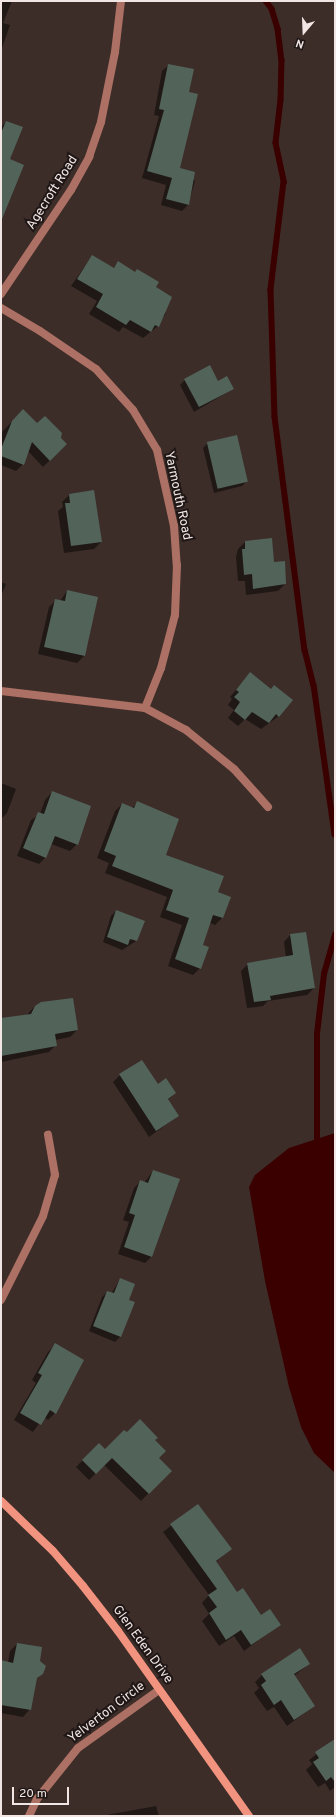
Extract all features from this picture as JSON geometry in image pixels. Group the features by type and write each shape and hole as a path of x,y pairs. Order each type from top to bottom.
{"main road":[{"name":"Glen Eden Drive","path":"1,1501 53,1551 83,1586 160,1690 249,1816"}],"street":[{"name":"Agecroft Road","path":"1,294 71,190 89,157 101,122 115,52 121,1"},
{"name":"Yarmouth Road","path":"1,308 96,369 134,410 156,450 174,526 177,565 175,615 161,668 145,708"},
{"path":"1,691 145,708 186,730 234,769 268,807"},
{"path":"1,1300 44,1216 55,1176 48,1135"},
{"name":"Yelverton Circle","path":"29,1816 37,1799 78,1748 160,1690"}],"shaded area":[{"path":"335,1133 335,1473 314,1453 301,1427 289,1387 265,1281 249,1187 255,1175 289,1148"}],"building":[{"path":"168,64 194,69 189,92 198,94 180,168 195,172 189,205 166,199 172,178 147,171 164,110 159,109"},
{"path":"6,121 23,127 10,159 24,165 2,219 1,133"},
{"path":"92,255 114,268 118,261 135,272 137,269 159,282 156,287 172,297 159,327 155,325 151,332 130,320 126,325 96,307 103,294 77,279"},
{"path":"210,365 218,381 227,376 234,389 199,407 184,379"},
{"path":"23,409 37,423 45,416 62,433 61,438 67,444 50,461 32,442 24,465 1,456 1,449 12,421"},
{"path":"237,435 248,482 218,489 207,442"},
{"path":"94,490 102,542 71,546 65,503 70,503 69,494"},
{"path":"272,538 274,562 285,561 286,584 253,589 252,574 244,575 242,549 245,549 245,541"},
{"path":"67,590 98,597 85,656 44,647 55,599 65,601"},
{"path":"250,672 271,689 274,685 293,700 279,717 276,714 269,723 252,712 245,720 234,711 240,702 234,697 239,692 236,690"},
{"path":"52,791 91,806 78,845 55,836 46,858 23,848 38,812 44,814"},
{"path":"137,801 179,819 166,855 224,876 218,892 231,897 223,918 213,915 203,945 209,947 201,969 175,959 189,918 166,910 173,890 112,866 116,856 104,851 122,803 134,808"},
{"path":"116,910 145,921 137,941 130,939 128,945 107,937"},
{"path":"306,932 315,988 270,996 271,1000 254,1002 247,963 293,955 290,934"},
{"path":"73,998 78,1030 55,1034 57,1046 1,1056 1,1018 31,1014 35,1006 41,1002"},
{"path":"142,1060 158,1084 166,1078 176,1093 168,1099 179,1116 156,1131 119,1074"},
{"path":"153,1170 180,1179 152,1257 124,1247 135,1215 129,1213 140,1180 148,1183"},
{"path":"120,1278 135,1284 129,1300 135,1302 121,1337 93,1326 107,1291 114,1293"},
{"path":"55,1343 84,1360 56,1414 50,1410 41,1425 20,1413 42,1375 38,1373"},
{"path":"140,1419 158,1438 155,1440 166,1451 159,1458 172,1471 149,1494 112,1458 96,1474 82,1460 99,1443 105,1449 124,1430 127,1432"},
{"path":"198,1504 232,1549 216,1561 237,1592 243,1588 261,1615 270,1609 281,1625 251,1645 241,1630 226,1640 209,1613 217,1607 208,1595 217,1589 170,1524"},
{"path":"17,1643 42,1647 40,1661 46,1666 43,1674 37,1678 31,1710 1,1705 1,1660 13,1663"},
{"path":"300,1648 310,1664 294,1674 315,1706 294,1720 281,1700 274,1705 261,1685 266,1681 261,1674"},
{"path":"335,1739 335,1782 331,1777 326,1781 313,1762 319,1758 315,1752"}],"waterway":[{"path":"266,1 272,9 278,29 282,60 281,100 276,143 284,182 271,290 275,417 305,650 314,685 335,835"},
{"path":"317,1143 317,1034 324,974 335,935"}]}
